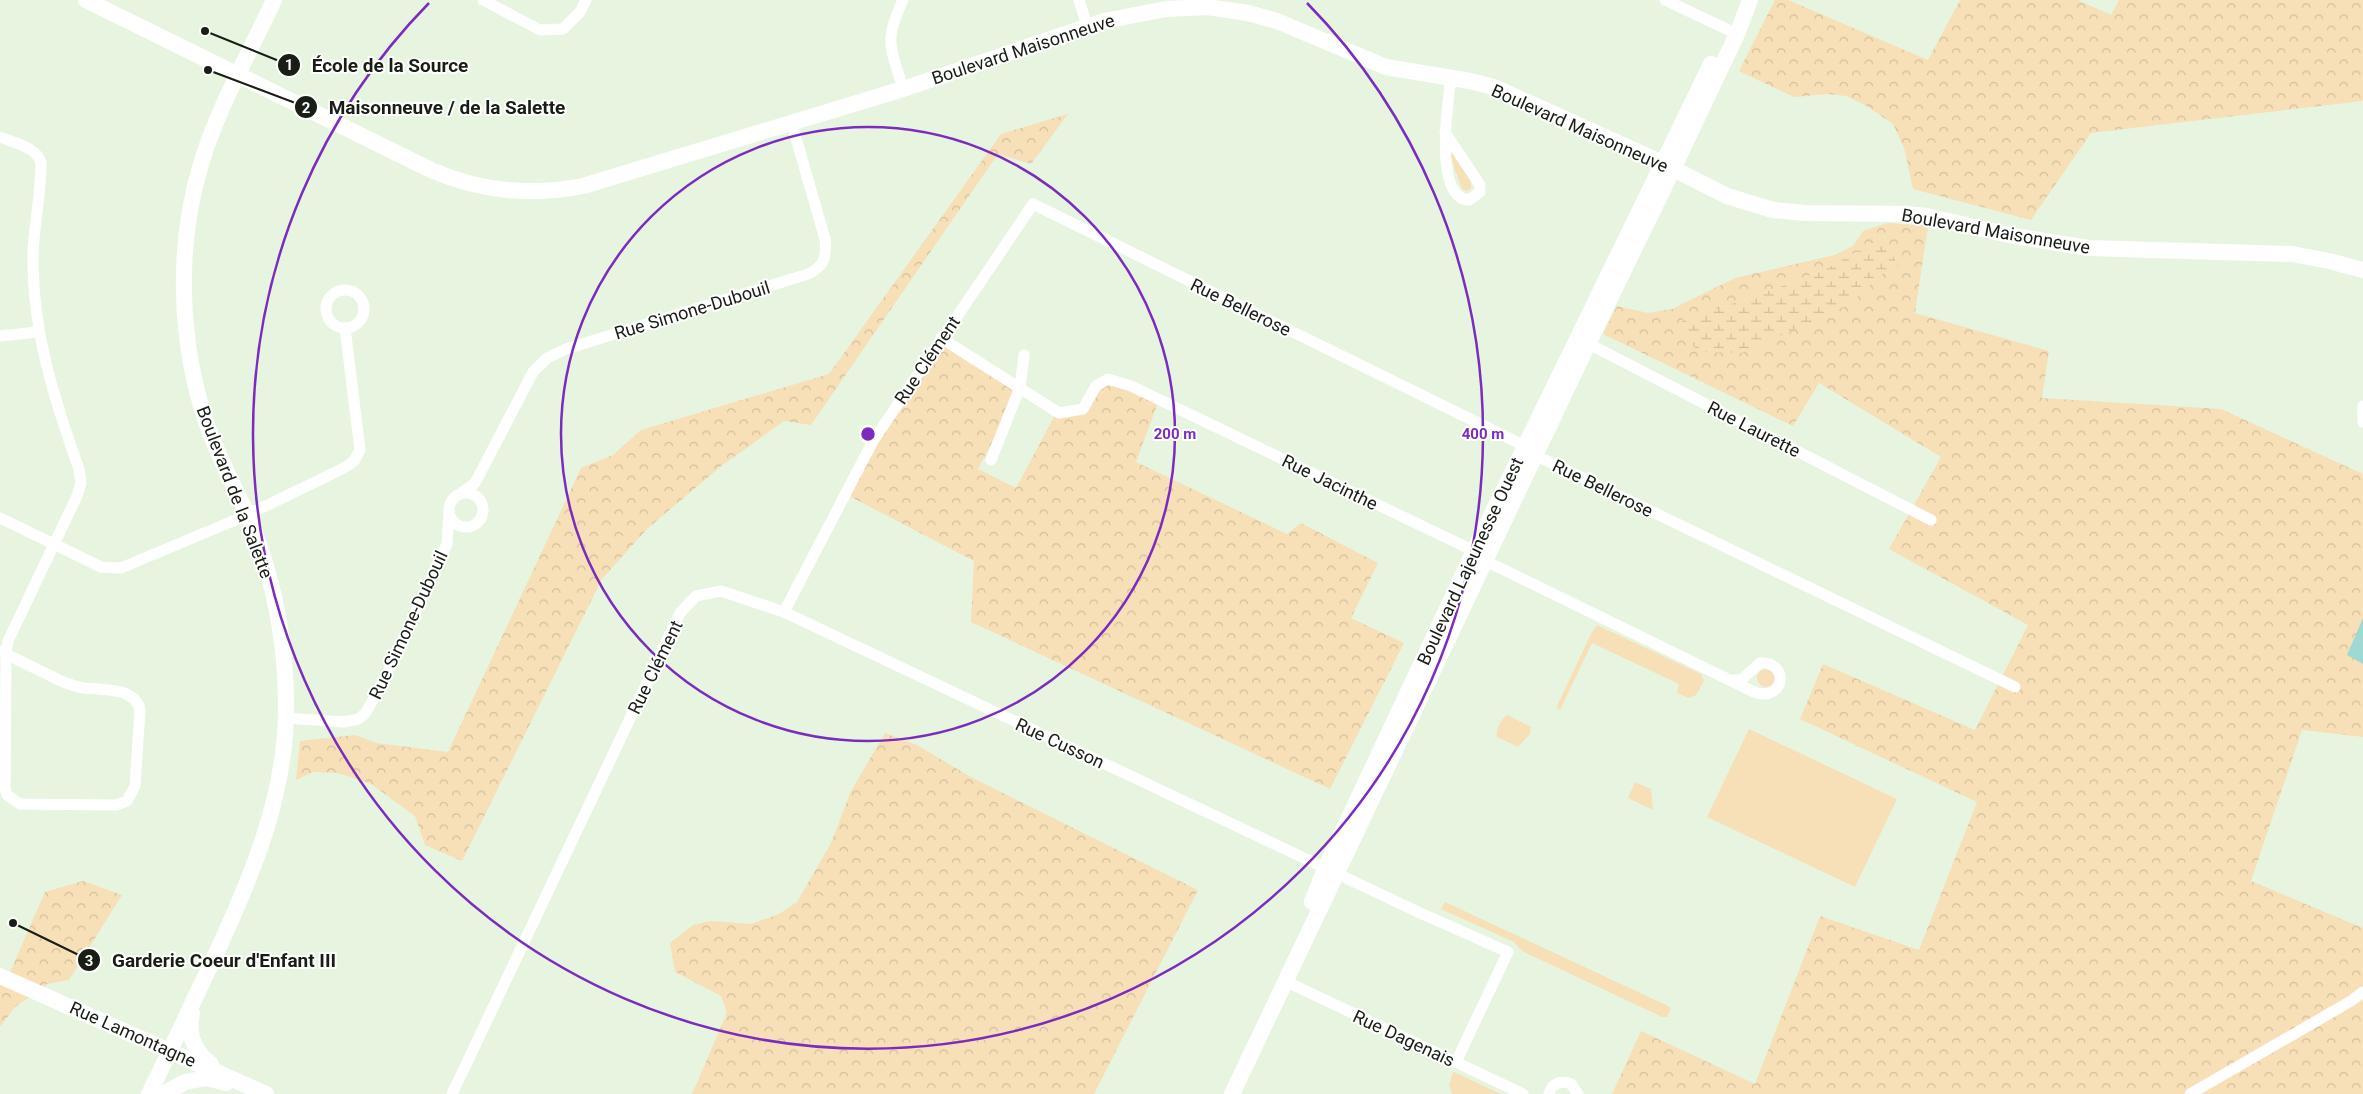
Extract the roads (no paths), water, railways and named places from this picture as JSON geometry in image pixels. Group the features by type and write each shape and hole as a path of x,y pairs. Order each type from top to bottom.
{"street":[{"name":"Boulevard Maisonneuve","path":"86,0 240,74 442,175 507,191 538,192 583,186 904,89 1087,26 1120,17 1166,9 1201,7 1231,10 1277,22 1386,67 1484,84 1668,166 1734,199 1774,210 1805,213 1926,216 2009,235 2088,248 2292,254 2329,260 2363,270"},
{"name":"Boulevard de la Salette","path":"149,1094 241,898 263,842 273,810 280,774 286,718 285,654 280,621 266,566 247,515 216,448 202,405 188,334 185,289 188,228 197,178 206,147 274,0"},
{"path":"487,1 540,30 563,29 580,12 586,0"},
{"path":"903,0 891,26 890,37 904,89"},
{"path":"1079,0 1087,26"},
{"path":"1665,0 1733,32"},
{"name":"Boulevard Lajeunesse Ouest","path":"1232,1094 1293,966 1330,871 1582,341 1749,3"},
{"path":"1445,132 1480,185 1477,196 1469,200 1458,196 1451,184 1446,160 1445,132 1451,78"},
{"name":"Rue Simone-Dubouil","path":"286,718 344,722 358,719 365,714 383,682 447,544 451,502 475,483 533,372 547,358 566,349 808,274 820,267 826,256 825,239 792,124"},
{"path":"0,137 31,150 40,157 42,163 33,254 38,332 50,384 81,478 77,496 55,545 10,634 3,653 5,789 7,795 16,802 27,805 116,805 127,801 136,786 140,711 136,700 124,693 71,685 3,653"},
{"name":"Rue Clément","path":"452,1094 680,613 696,596 721,590 784,612 873,441 1033,204"},
{"name":"Rue Bellerose","path":"1033,204 2015,687"},
{"path":"0,518 101,567 121,568 247,515 344,468 357,457 360,445 346,328"},
{"path":"0,336 38,332"},
{"name":"Rue Jacinthe","path":"941,338 1059,413 1083,409 1096,386 1108,379 1131,386 1733,680"},
{"name":"Rue Laurette","path":"1582,341 1930,520"},
{"path":"991,460 1019,388 1024,355"},
{"path":"2363,406 2363,422"},
{"name":"Rue Simone-Dubouil","path":"447,544 477,523 482,514 478,484 482,471"},
{"path":"460,494 473,494 480,500"},
{"path":"450,514 456,524 469,527"},
{"name":"Rue Cusson","path":"784,612 1330,871 1508,952 1456,1062"},
{"name":"Rue Lamontagne","path":"0,976 264,1093"},
{"name":"Rue Dagenais","path":"1285,981 1523,1094"},
{"path":"2190,1094 2351,1001 2363,992"},
{"path":"194,1000 190,1024 192,1040 196,1050 231,1078"},
{"path":"163,1094 186,1082 207,1078 264,1093"},
{"path":"1549,1094 1553,1086 1562,1082 1571,1084 1578,1094"}],"water":[{"path":"2363,618 2363,664 2347,655"}],"place":[{"name":"École de la Source","path":"205,31"},
{"name":"Maisonneuve / de la Salette","path":"208,70"},
{"name":"Garderie Coeur d'Enfant III","path":"13,923"}]}
